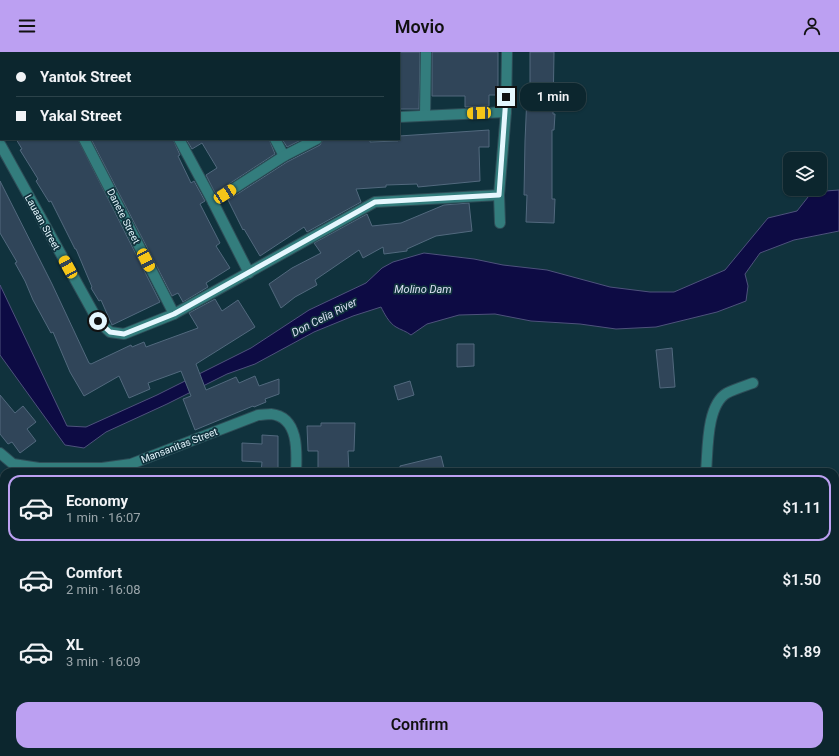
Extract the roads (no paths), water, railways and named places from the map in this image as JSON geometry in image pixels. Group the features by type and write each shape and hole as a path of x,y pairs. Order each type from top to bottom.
{"street":[{"path":"424,115 426,52"},
{"path":"500,224 499,195 506,112 507,52"},
{"path":"400,117 506,112"},
{"name":"Danete Street","path":"85,140 174,314"},
{"path":"180,140 249,273"},
{"path":"276,140 284,156"},
{"path":"213,202 284,156 314,140"},
{"name":"Lauaan Street","path":"0,144 98,321 110,332 124,334 174,314"},
{"path":"174,314 375,202 499,195"},
{"path":"706,468 712,414 717,404 726,393 754,383"},
{"name":"Mansanitas Street","path":"0,453 13,464 39,468 102,468 131,464 258,415 272,414 286,420 293,432 297,449 296,468"}],"water":[{"name":"Molino Dam","path":"839,190 839,231 794,240 760,253 745,274 748,286 746,301 717,312 656,327 616,329 580,324 531,321 495,314 459,315 427,324 411,335 393,325 381,307 353,316 314,332 255,364 227,374 106,432 84,448 65,445 0,355 0,285 67,426 86,427 157,395 251,348 309,310 366,283 382,268 393,262 424,253 547,270 610,287 650,292 674,292 725,270 768,218 797,211 809,196 827,196 827,191"}],"water label":[{"name":"Don Celia River","path":"324,317"}]}
